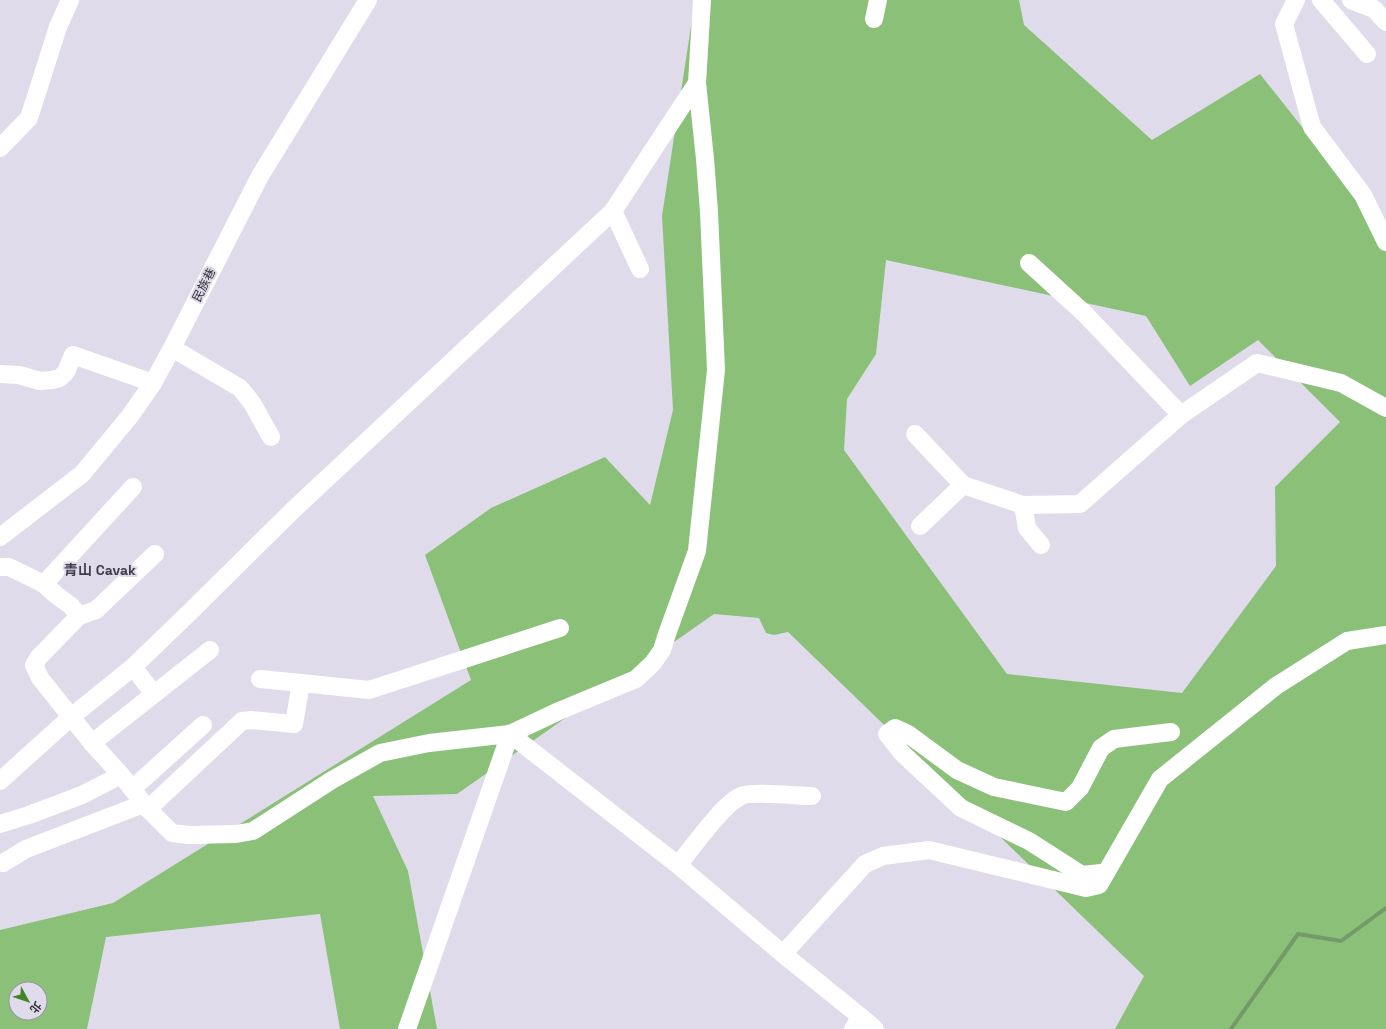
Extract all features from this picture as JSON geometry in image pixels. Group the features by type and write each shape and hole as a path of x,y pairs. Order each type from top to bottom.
{"street":[{"path":"0,148 29,118 58,27 70,0"},
{"name":"民族巷","path":"0,537 82,474 130,416 153,383 260,176 368,0"},
{"path":"154,554 96,610 79,616 34,664 40,678 92,744 146,806 172,833 188,835 236,834 253,830 332,780 380,753 429,743 510,734 559,711 636,679 653,663 662,650 697,551 716,370 709,212 697,82 702,0"},
{"path":"874,19 878,0"},
{"path":"1296,0 1284,24 1312,127 1363,195 1386,242"},
{"path":"1321,0 1367,54"},
{"path":"1351,0 1374,9 1386,22"},
{"path":"0,781 71,717 133,667 292,511 613,211 697,82"},
{"path":"613,211 640,269"},
{"path":"1029,263 1085,314 1181,415"},
{"path":"172,348 240,388 252,403 272,437"},
{"path":"0,374 20,375 40,381 60,378 66,372 73,355 153,383"},
{"path":"915,434 963,486 1023,505 1080,504 1181,415 1256,363 1341,383 1386,408"},
{"path":"920,526 963,486"},
{"path":"44,584 133,488"},
{"path":"1023,505 1027,528 1041,545"},
{"path":"0,567 10,567 44,584 71,606 79,616"},
{"path":"260,679 369,690 560,628"},
{"path":"783,954 864,864 883,856 929,850 1086,888 1099,885 1105,872 1160,780 1276,686 1347,641 1386,635"},
{"path":"92,744 210,650"},
{"path":"133,667 154,694"},
{"path":"3,863 26,849 146,806 242,721 251,720 294,724 301,683"},
{"path":"0,824 82,795 126,782 203,725"},
{"path":"1105,872 1082,876 1029,841 960,808 902,753 887,734 895,728 908,734 957,770 994,786 1066,802 1080,788 1101,748 1114,739 1170,732"},
{"path":"510,734 678,864 783,954 857,1023 875,1029"},
{"path":"407,1029 510,734"},
{"path":"678,864 727,805 742,795 812,796"}],"green space":[{"path":"695,0 1019,0 1024,25 1152,140 1260,74 1386,233 1386,1029 1115,1029 1144,976 788,632 774,635 766,633 759,618 714,614 457,794 373,796 408,871 437,1029 340,1029 320,914 106,937 87,1029 0,1029 0,930 113,903 471,680 425,555 491,508 605,457 650,505 673,410 662,216","holes":["886,260 1146,316 1190,386 1258,340 1340,422 1275,487 1276,566 1182,693 1007,674 844,450 847,399 876,354"]}],"waterway":[{"path":"1231,1029 1298,934 1341,941 1386,908"}],"district":[{"name":"青山 Cavak","path":"100,570"}]}
